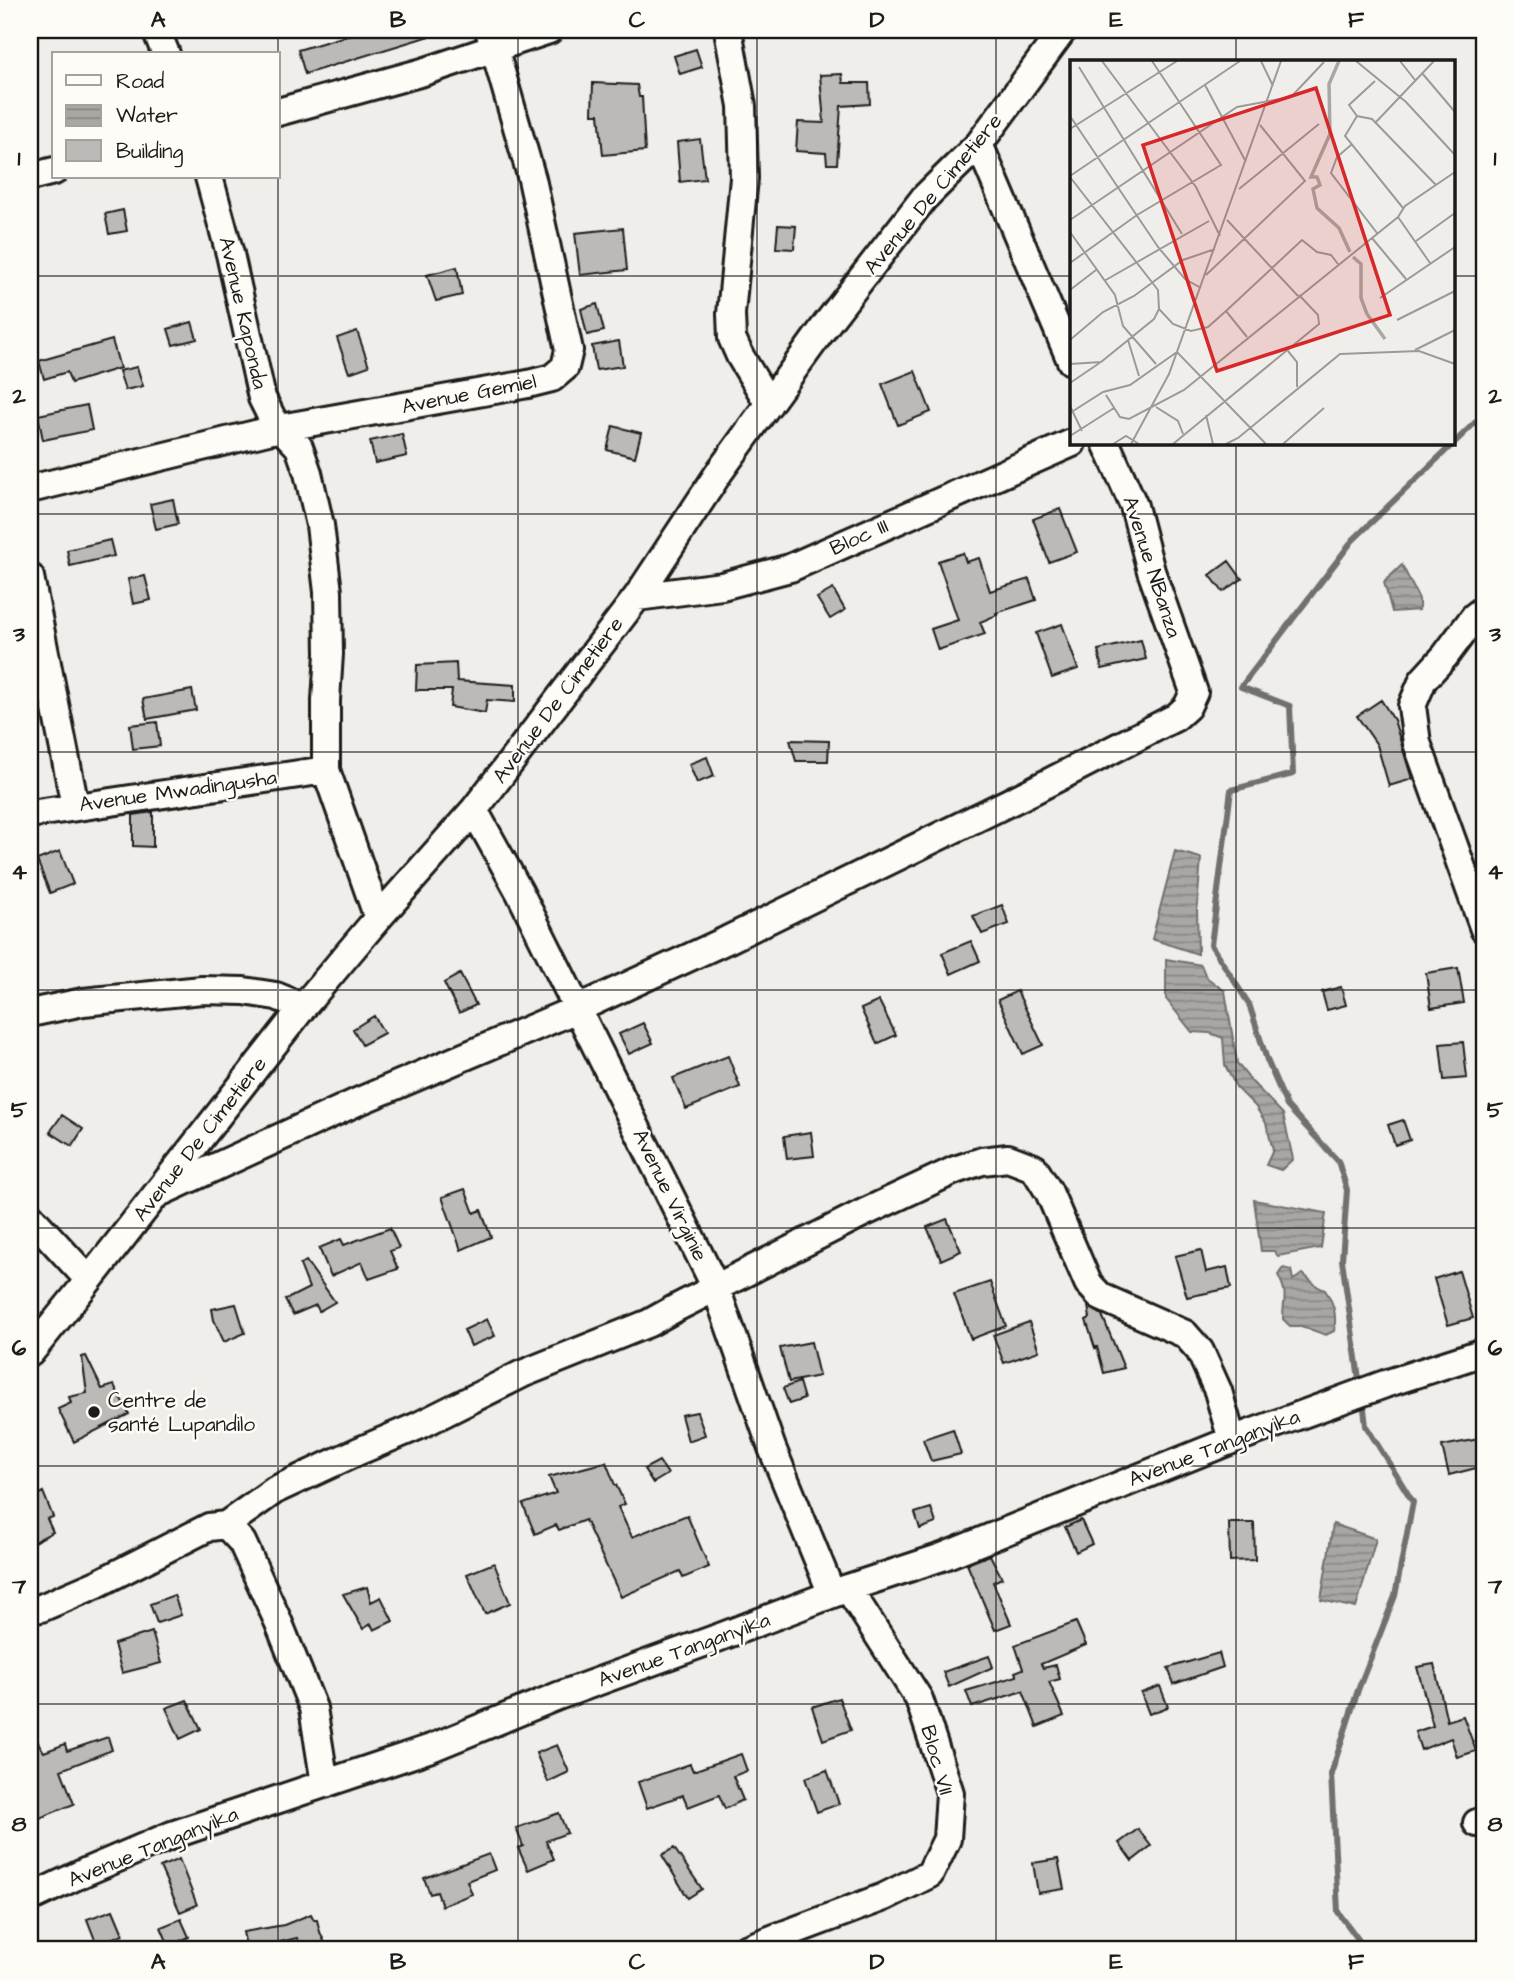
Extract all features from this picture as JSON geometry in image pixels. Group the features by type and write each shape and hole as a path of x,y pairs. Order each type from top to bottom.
{"street":[{"path":"156,30 165,52"},
{"path":"280,111 423,72 491,39 549,30"},
{"path":"728,30 742,106 744,178 731,314 732,338 769,404"},
{"name":"Avenue De Cimetiere","path":"30,1353 303,1007 474,810 637,597 720,471 828,322 917,207 979,144 1063,30"},
{"name":"Avenue Gemiel","path":"30,489 280,428 528,384 552,377 565,367 569,350 533,179 491,39"},
{"path":"979,144 1070,359"},
{"path":"30,177 52,172"},
{"name":"Avenue Kaponda","path":"209,178 230,254 262,398 273,420 299,447 308,473 320,526 328,592 326,770 378,918"},
{"name":"Bloc III","path":"637,597 722,586 790,568 1070,444"},
{"name":"Avenue NBanza","path":"578,1009 1032,791 1176,717 1187,707 1194,692 1152,571 1134,506 1106,444"},
{"path":"30,577 75,806"},
{"path":"1484,609 1474,617 1423,680 1412,706 1417,743 1484,929"},
{"name":"Avenue Mwadingusha","path":"30,814 326,770"},
{"name":"Avenue Virginie","path":"474,810 520,892 716,1288 772,1448 840,1591"},
{"path":"30,1013 83,1002 202,990 244,991 276,996 303,1007"},
{"path":"156,1194 357,1102 578,1009"},
{"path":"30,1610 41,1608 97,1584 209,1527 226,1525 275,1490 418,1426 522,1374 649,1324 861,1214 955,1170 982,1161 1008,1158 1034,1168 1049,1192 1088,1283 1101,1297 1185,1334 1199,1351 1218,1391 1232,1440"},
{"path":"30,1216 89,1280"},
{"name":"Avenue Tanganyika","path":"30,1898 172,1835 431,1748 558,1696 840,1591 942,1557 1232,1440 1385,1384 1484,1352"},
{"path":"226,1525 242,1542 313,1708 325,1784"},
{"name":"Bloc VII","path":"743,1950 884,1897 930,1874 947,1839 950,1793 919,1699 840,1591"}],"water":[{"path":"1402,565 1419,599 1419,610 1392,612 1384,582"},
{"path":"1175,851 1201,858 1197,908 1198,954 1152,939"},
{"path":"1166,959 1201,965 1206,977 1225,991 1237,1063 1283,1114 1293,1159 1281,1170 1266,1165 1273,1150 1266,1123 1255,1106 1236,1087 1225,1065 1223,1038 1210,1033 1192,1032 1166,999"},
{"path":"1254,1200 1326,1213 1321,1248 1278,1256 1274,1251 1261,1251"},
{"path":"1283,1268 1291,1270 1293,1280 1303,1274 1325,1290 1334,1309 1334,1331 1326,1335 1301,1326 1290,1326 1283,1319 1284,1293 1278,1275"},
{"path":"1333,1524 1376,1539 1356,1608 1321,1600"}],"building":[{"path":"366,30 436,30 436,34 305,74 298,50"},
{"path":"696,49 702,67 680,74 674,56"},
{"path":"842,74 843,83 869,83 870,104 841,106 837,164 827,164 826,153 796,151 798,122 824,123 820,75"},
{"path":"593,83 637,85 639,97 642,97 645,151 603,155 599,114 592,114"},
{"path":"700,139 705,179 680,182 677,142"},
{"path":"123,210 127,231 109,234 105,214"},
{"path":"778,225 796,226 794,249 776,248"},
{"path":"623,228 627,270 580,275 575,233"},
{"path":"457,267 462,295 436,301 427,275"},
{"path":"597,304 604,331 587,335 581,309"},
{"path":"192,322 197,339 173,345 168,329"},
{"path":"357,331 369,366 349,373 337,338"},
{"path":"112,340 120,368 71,383 67,372 44,379 39,361"},
{"path":"619,341 623,366 596,370 592,346"},
{"path":"137,367 143,386 125,390 119,371"},
{"path":"915,371 931,412 898,425 882,384"},
{"path":"87,405 92,430 43,440 38,415"},
{"path":"613,426 641,433 635,457 607,450"},
{"path":"402,434 407,456 375,463 370,441"},
{"path":"173,499 178,524 156,529 150,504"},
{"path":"1060,509 1077,552 1049,562 1033,519"},
{"path":"110,540 114,556 70,566 67,550"},
{"path":"963,553 966,562 979,558 990,591 1029,579 1036,600 996,613 997,615 980,622 985,634 938,650 931,629 958,620 938,561"},
{"path":"1229,561 1242,579 1223,592 1210,575"},
{"path":"145,576 151,600 133,604 128,579"},
{"path":"833,589 845,610 830,619 817,598"},
{"path":"1062,624 1078,669 1052,678 1036,633"},
{"path":"1141,640 1146,659 1102,669 1098,650"},
{"path":"456,663 457,681 515,685 515,702 487,700 485,713 450,707 452,690 416,690 417,665"},
{"path":"192,690 196,710 147,719 143,699"},
{"path":"1381,700 1394,720 1412,779 1389,786 1377,745 1357,716"},
{"path":"157,722 160,746 133,749 130,725"},
{"path":"790,740 829,741 828,761 796,761"},
{"path":"707,757 714,776 697,783 689,764"},
{"path":"153,812 153,847 133,846 133,815"},
{"path":"60,851 73,884 50,893 37,860"},
{"path":"1002,905 1009,924 982,934 973,916"},
{"path":"971,941 980,961 951,974 942,953"},
{"path":"1458,968 1464,1003 1431,1008 1426,973"},
{"path":"460,974 476,1005 459,1013 444,983"},
{"path":"1341,987 1346,1005 1327,1010 1322,992"},
{"path":"1017,991 1043,1045 1023,1054 998,1000"},
{"path":"879,1001 896,1035 877,1044 861,1009"},
{"path":"374,1016 384,1033 362,1045 353,1029"},
{"path":"643,1023 653,1043 629,1054 619,1034"},
{"path":"1463,1042 1467,1078 1444,1080 1440,1044"},
{"path":"728,1056 740,1087 686,1109 673,1078"},
{"path":"62,1115 83,1129 72,1146 50,1132"},
{"path":"1403,1120 1410,1140 1395,1145 1388,1125"},
{"path":"811,1132 814,1156 787,1159 784,1136"},
{"path":"465,1189 474,1213 481,1210 491,1237 461,1250 442,1197"},
{"path":"947,1219 961,1251 941,1260 927,1227"},
{"path":"390,1228 399,1248 390,1251 398,1269 369,1279 362,1262 331,1276 319,1248 341,1239 344,1245"},
{"path":"1201,1250 1206,1272 1227,1267 1231,1288 1187,1297 1175,1256"},
{"path":"306,1261 335,1302 319,1311 316,1305 293,1315 285,1300 309,1288 300,1265"},
{"path":"1459,1271 1473,1318 1448,1325 1434,1279"},
{"path":"990,1282 1006,1326 971,1339 954,1294"},
{"path":"236,1304 245,1333 224,1342 212,1309"},
{"path":"1088,1306 1102,1315 1124,1368 1104,1373 1086,1320 1090,1318"},
{"path":"487,1319 495,1336 471,1346 464,1330"},
{"path":"1029,1322 1039,1351 1004,1363 993,1335"},
{"path":"811,1342 819,1376 789,1382 780,1348"},
{"name":"Centre de santé Lupandilo","path":"86,1356 102,1389 114,1385 129,1414 74,1442 58,1409 71,1403 69,1397 87,1393 82,1357"},
{"path":"799,1382 804,1399 789,1404 783,1388"},
{"path":"697,1412 705,1435 688,1441 681,1415"},
{"path":"953,1429 961,1454 931,1461 923,1439"},
{"path":"1484,1438 1484,1466 1449,1475 1442,1446"},
{"path":"659,1461 668,1474 653,1483 644,1469"},
{"path":"606,1462 625,1504 618,1507 632,1537 687,1515 709,1567 683,1578 680,1571 621,1597 585,1520 559,1530 556,1525 535,1534 523,1504 556,1493 549,1477"},
{"path":"30,1484 35,1496 43,1492 53,1517 47,1519 53,1532 30,1544"},
{"path":"931,1508 936,1523 920,1529 915,1513"},
{"path":"1081,1520 1092,1544 1076,1552 1065,1527"},
{"path":"1229,1523 1254,1523 1255,1560 1230,1561"},
{"path":"990,1555 1002,1578 993,1582 1011,1624 995,1630 967,1564"},
{"path":"494,1563 510,1603 485,1614 467,1574"},
{"path":"367,1587 371,1602 381,1597 393,1621 374,1630 371,1624 363,1629 343,1594"},
{"path":"174,1595 181,1615 157,1623 150,1604"},
{"path":"1076,1622 1086,1645 1041,1664 1043,1668 1056,1665 1060,1679 1049,1682 1064,1716 1037,1727 1023,1691 972,1707 966,1691 1017,1676 1015,1672 1023,1669 1015,1645"},
{"path":"152,1632 161,1663 122,1673 114,1644"},
{"path":"1219,1653 1223,1667 1174,1684 1168,1668"},
{"path":"989,1656 993,1667 949,1687 943,1672"},
{"path":"1434,1664 1447,1721 1463,1716 1476,1751 1457,1757 1451,1738 1421,1750 1415,1732 1433,1726 1417,1667"},
{"path":"1160,1686 1168,1707 1149,1714 1141,1693"},
{"path":"839,1698 851,1730 823,1740 812,1707"},
{"path":"187,1700 201,1729 180,1739 166,1708"},
{"path":"30,1729 44,1752 65,1744 67,1751 108,1737 112,1750 61,1770 74,1804 35,1820 30,1804"},
{"path":"557,1745 569,1772 548,1782 536,1753"},
{"path":"741,1754 747,1771 733,1776 743,1800 725,1809 719,1795 688,1807 683,1795 647,1808 638,1782 690,1764 693,1771"},
{"path":"827,1770 839,1804 817,1812 805,1778"},
{"path":"559,1813 567,1833 546,1841 554,1859 528,1870 518,1848 523,1846 516,1828"},
{"path":"1138,1829 1151,1846 1132,1861 1119,1843"},
{"path":"674,1848 702,1889 688,1898 662,1855"},
{"path":"489,1854 495,1870 467,1881 472,1894 442,1906 437,1892 430,1894 424,1878"},
{"path":"179,1859 197,1905 180,1912 160,1867"},
{"path":"1058,1859 1064,1889 1038,1893 1033,1863"},
{"path":"113,1910 123,1934 97,1945 87,1919"},
{"path":"311,1914 314,1920 317,1920 328,1950 301,1950 297,1938 247,1950 243,1932 284,1925"},
{"path":"181,1919 189,1937 169,1946 161,1927"}],"waterway":[{"path":"1454,443 1484,414"},
{"path":"1360,1386 1342,1260 1347,1190 1338,1161 1287,1106 1267,1060 1249,1004 1211,945 1231,790 1293,774 1290,706 1241,687 1353,540 1453,444"},
{"path":"1363,1400 1366,1426 1413,1502 1395,1596 1358,1690 1331,1774 1338,1912 1366,1950"}],"place":[{"name":"Centre de santé Lupandilo","path":"94,1412"}]}
